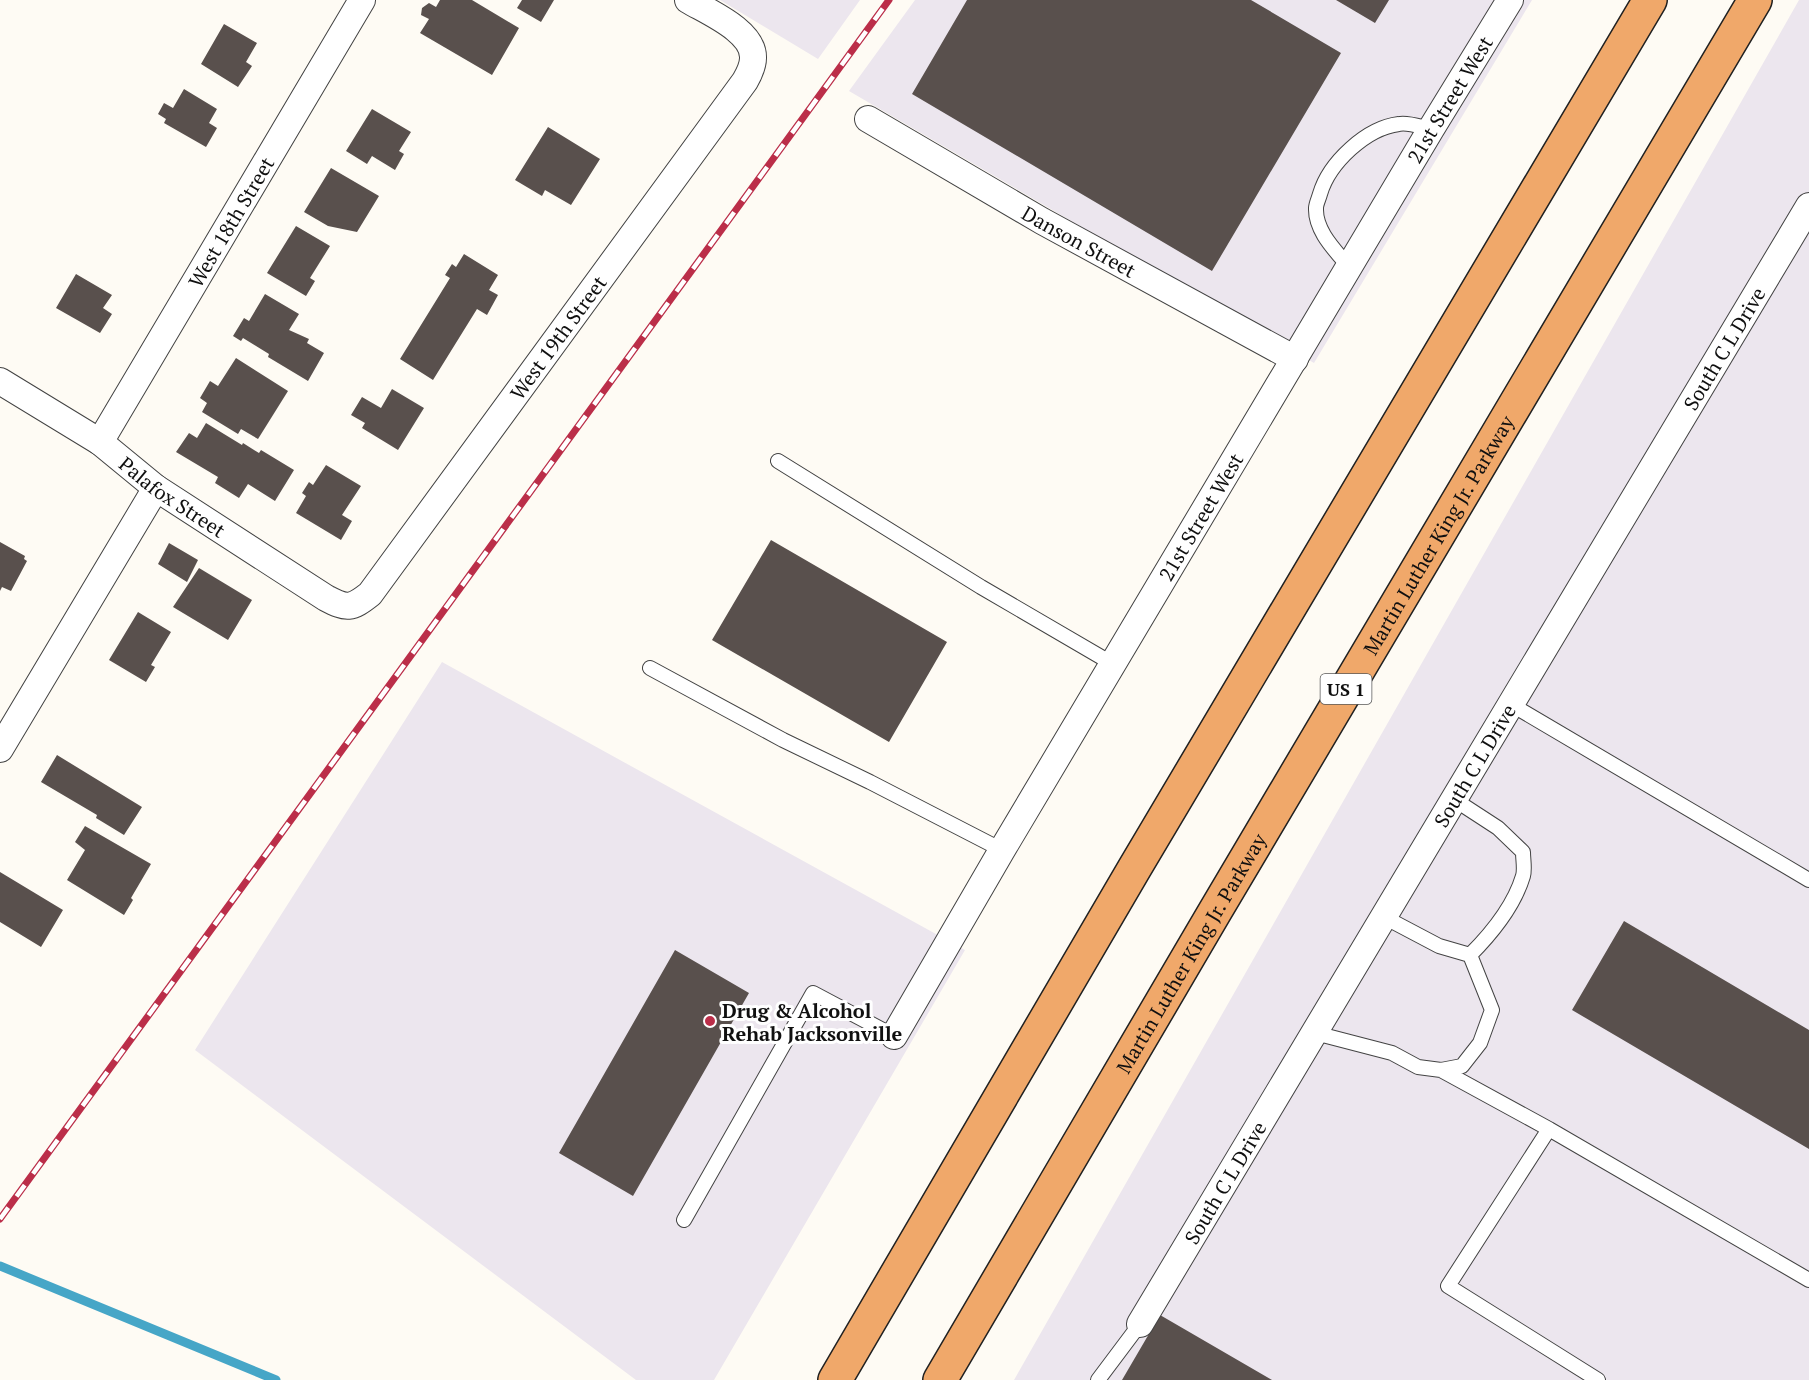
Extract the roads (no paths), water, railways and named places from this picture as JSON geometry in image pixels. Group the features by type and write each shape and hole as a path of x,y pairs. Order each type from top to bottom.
{"highway":[{"path":"835,1380 1134,868 1650,0"},
{"name":"Martin Luther King Jr. Parkway","path":"940,1380 1755,0"}],"street":[{"name":"West 18th Street","path":"100,442 362,0"},
{"name":"West 19th Street","path":"349,607 370,594 745,81 753,57 748,40 734,27 688,0"},
{"name":"21st Street West","path":"894,1036 1002,850 1510,0"},
{"name":"Danson Street","path":"867,119 1042,222 1295,359"},
{"name":"South C L Drive","path":"1140,1324 1809,206"},
{"name":"Palafox Street","path":"0,381 100,442 156,488 326,598 349,607"},
{"path":"0,749 156,488"}],"lane":[{"path":"1349,267 1322,234 1316,207 1323,184 1333,167 1347,152 1373,132 1400,123 1431,129"},
{"path":"778,461 981,587 1113,664"},
{"path":"650,668 783,740 1002,850"},
{"path":"1512,705 1809,880"},
{"path":"1455,800 1498,828 1523,852 1524,874 1512,902 1470,955"},
{"path":"1384,917 1439,946 1470,955"},
{"path":"1315,1033 1392,1053 1418,1067 1441,1070 1462,1066 1480,1043 1492,1011 1470,955"},
{"path":"684,1220 813,993 894,1036"},
{"path":"1441,1070 1549,1129 1809,1280"},
{"path":"1549,1129 1448,1286 1598,1380"},
{"path":"1098,1380 1140,1324"}],"waterway":[{"path":"0,1266 276,1380"}],"railway":[{"path":"0,1219 889,0"}],"place":[{"name":"Drug & Alcohol Rehab Jacksonville","path":"710,1021"}]}
